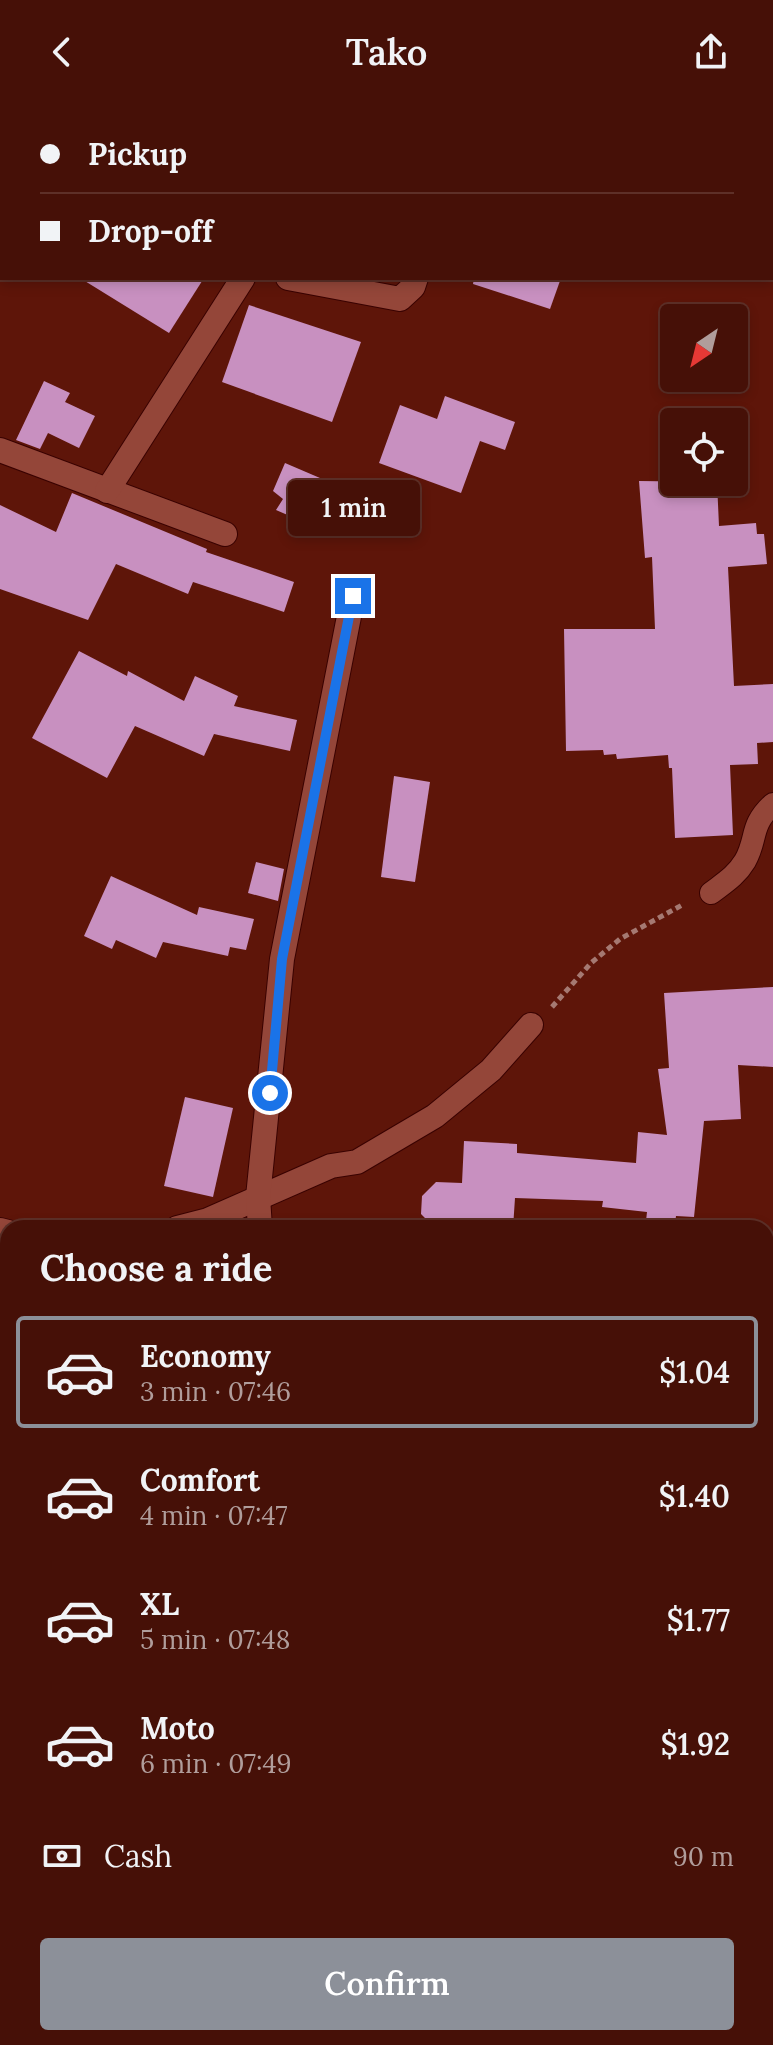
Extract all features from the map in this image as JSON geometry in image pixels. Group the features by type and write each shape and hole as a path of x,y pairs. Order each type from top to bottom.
{"street":[{"path":"107,491 242,280"},
{"path":"299,280 400,299 413,287 415,280"},
{"path":"0,450 225,534"},
{"path":"259,1220 258,1197 282,959 353,596"},
{"path":"208,1220 331,1166 357,1162 435,1116 491,1070 531,1025"}],"lane":[{"path":"711,893 732,878 746,859 758,817 773,804"}],"path":[{"path":"531,1025 620,939 711,893"}],"building":[{"path":"83,280 203,280 169,333"},
{"path":"474,280 560,280 550,309 473,284"},
{"path":"249,305 361,342 332,422 222,382"},
{"path":"44,381 70,393 65,402 95,416 79,448 48,433 40,449 16,440"},
{"path":"445,396 515,422 505,450 480,441 461,493 379,463 400,405 437,419"},
{"path":"285,463 355,493 336,536 276,510 283,499 273,491"},
{"path":"639,481 660,481 660,496 718,496 719,526 756,523 757,534 764,534 767,564 728,567 734,686 773,684 773,742 757,743 758,764 730,765 733,835 675,838 672,768 669,768 668,755 617,759 616,754 604,755 603,750 566,751 564,629 655,629 652,557 645,558"},
{"path":"72,493 207,549 206,552 294,582 284,612 193,582 188,594 116,564 88,620 0,589 0,505 56,532"},
{"path":"79,651 127,676 128,671 184,701 195,676 238,696 234,706 297,720 290,751 214,734 204,756 135,726 107,778 32,738"},
{"path":"394,776 430,782 415,882 381,877"},
{"path":"256,862 284,869 278,901 248,893"},
{"path":"111,876 197,915 199,907 254,919 246,950 230,947 228,956 163,942 156,958 116,940 112,949 84,936"},
{"path":"773,987 773,1067 738,1065 741,1119 704,1121 694,1217 646,1220 647,1212 602,1207 603,1201 515,1198 514,1220 427,1220 421,1214 422,1196 436,1182 462,1183 464,1141 517,1144 517,1153 636,1163 638,1132 667,1135 658,1069 669,1068 664,993"},
{"path":"185,1097 233,1108 213,1197 164,1186"}],"route":[{"path":"270,1093 282,959 353,596"}]}
